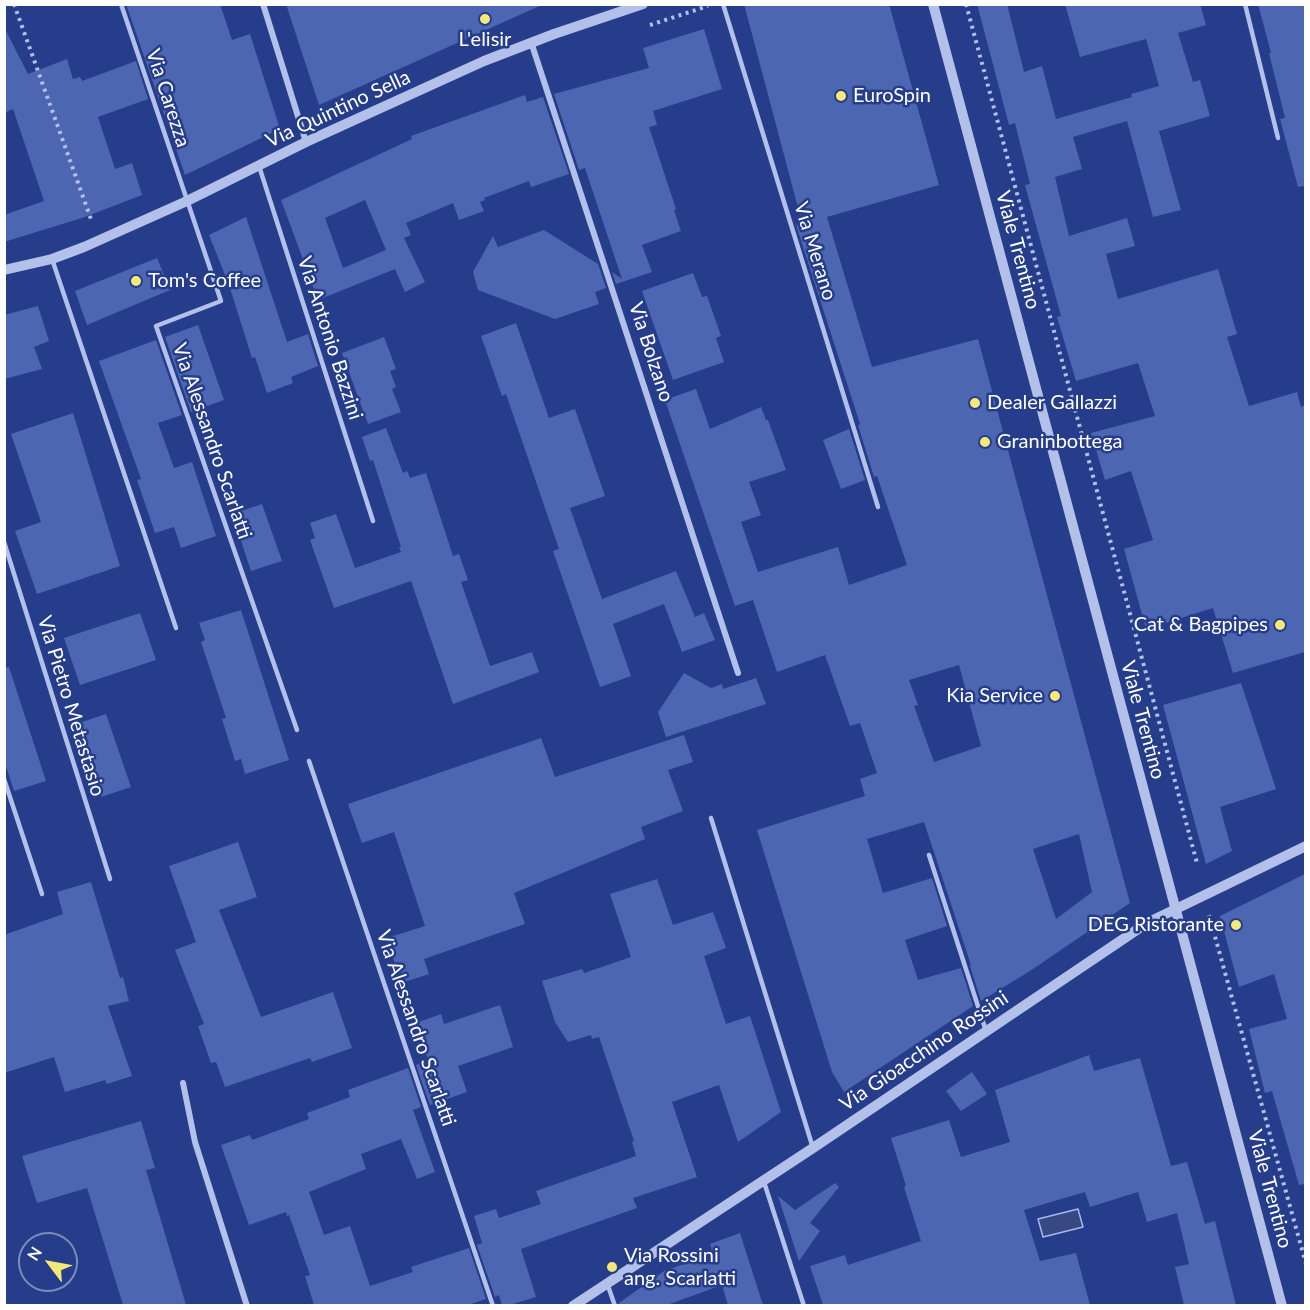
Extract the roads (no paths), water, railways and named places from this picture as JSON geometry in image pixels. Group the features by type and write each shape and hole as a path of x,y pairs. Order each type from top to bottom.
{"street":[{"path":"263,4 306,142"},
{"name":"Via Quintino Sella","path":"4,270 52,259 84,247 484,61 531,42 643,4"},
{"name":"Viale Trentino","path":"933,4 1282,1305"},
{"name":"Via Bolzano","path":"531,42 738,673"},
{"name":"Via Gioacchino Rossini","path":"573,1305 813,1148 1147,923 1305,846"},
{"path":"183,1083 195,1142 247,1305"}],"lane":[{"name":"Via Carezza","path":"122,4 187,201"},
{"name":"Via Merano","path":"723,4 878,507"},
{"path":"1245,4 1278,138"},
{"name":"Via Antonio Bazzini","path":"259,165 373,520"},
{"name":"Via Alessandro Scarlatti","path":"187,201 221,301 156,326 297,730"},
{"path":"52,259 176,628"},
{"name":"Via Pietro Metastasio","path":"4,542 110,879"},
{"name":"Via Alessandro Scarlatti","path":"309,761 493,1305"},
{"path":"4,779 42,894"},
{"path":"711,818 813,1148"},
{"path":"928,855 986,1031"},
{"path":"763,1180 804,1305"},
{"path":"607,1282 615,1305"}],"water":[{"path":"1078,1209 1083,1227 1043,1237 1038,1219"}],"place":[{"name":"L'elisir","path":"485,19"},
{"name":"EuroSpin","path":"841,96"},
{"name":"Tom's Coffee","path":"136,281"},
{"name":"Dealer Gallazzi","path":"975,403"},
{"name":"Graninbottega","path":"985,442"},
{"name":"Cat & Bagpipes","path":"1280,625"},
{"name":"Kia Service","path":"1055,696"},
{"name":"DEG Ristorante","path":"1236,925"},
{"name":"Via Rossini ang. Scarlatti","path":"612,1267"}]}
